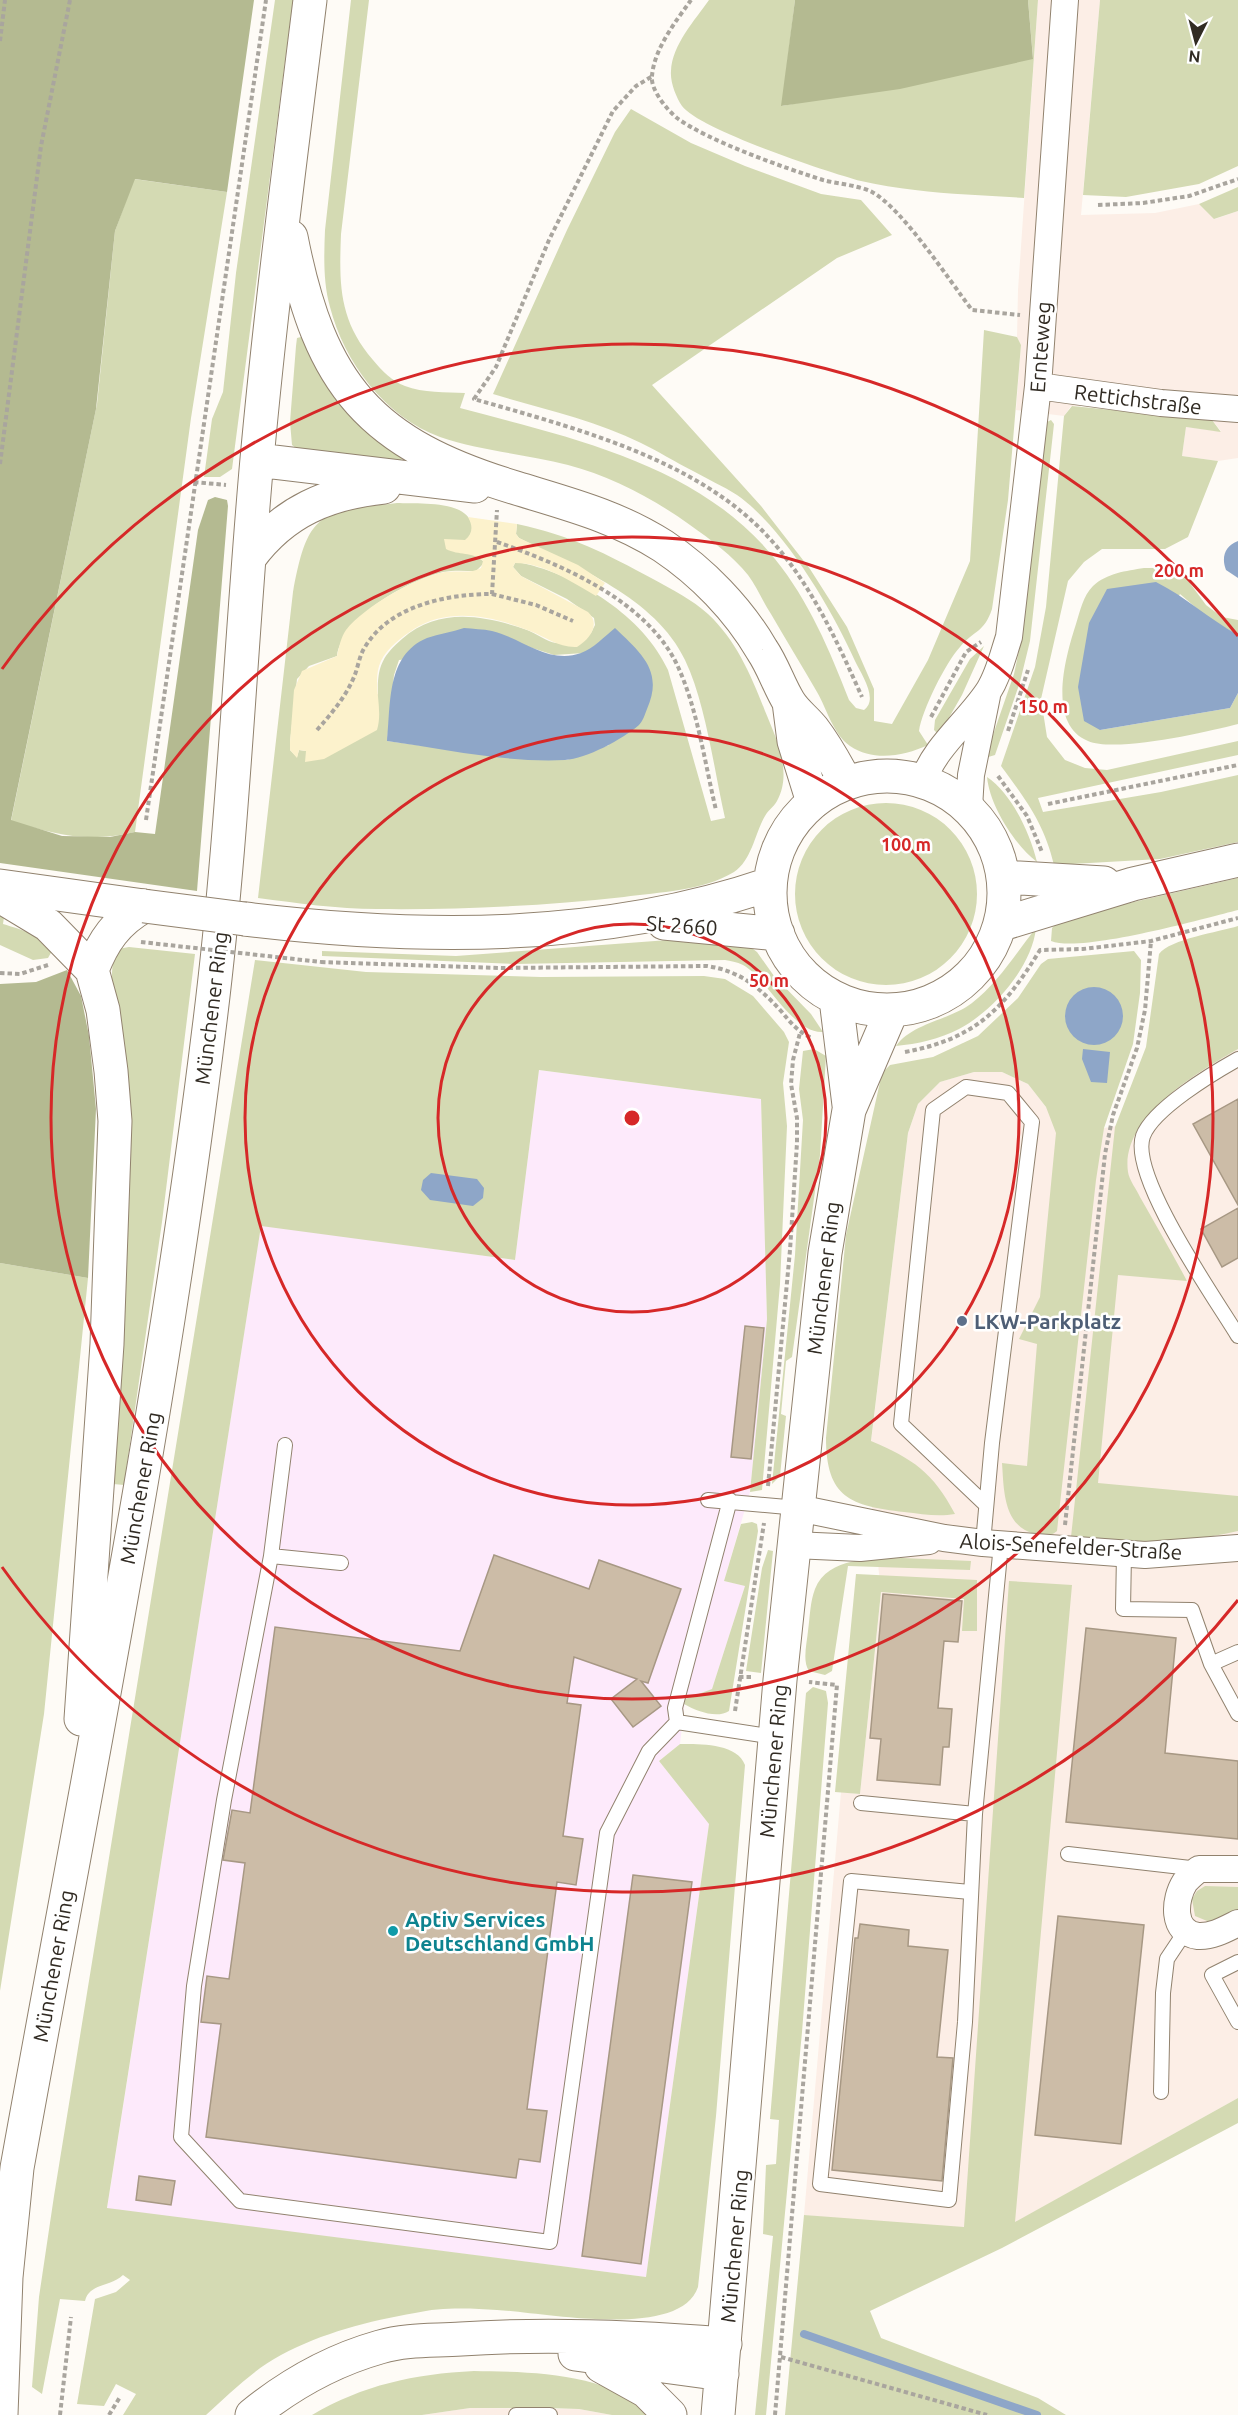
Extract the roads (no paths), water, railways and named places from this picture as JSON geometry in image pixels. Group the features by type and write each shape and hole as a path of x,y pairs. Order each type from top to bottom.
{"main road":[{"name":"Münchener Ring","path":"1,2415 6,2277 17,2168 151,1425 177,1264 202,1082 224,900 257,460 285,200 310,0"},
{"path":"285,200 299,276 310,313 338,374 354,399 388,431 437,458 483,477 621,523 664,547 697,573 744,623 762,648 789,702 826,747 846,783"},
{"path":"257,460 497,488 551,498"},
{"path":"250,557 284,521 327,497 364,489 442,482"},
{"path":"789,702 794,741 813,802"},
{"path":"883,776 922,781 949,793 969,808 989,834 1000,858 1004,877 1002,924 989,953 962,984 928,1003 892,1010 859,1007 836,999 802,974 787,955 777,934 771,909 770,884 775,858 785,836 813,802 846,783 883,776"},
{"path":"1002,924 1133,884 1238,860"},
{"path":"1004,877 1133,884"},
{"name":"St 2660","path":"0,885 325,929 398,933 493,932 626,921 712,902 770,884"},
{"path":"0,896 48,925 92,970 107,1034 115,1121 105,1379 71,1866"},
{"path":"92,970 107,937 144,906"},
{"name":"St 2660","path":"626,921 777,934"},
{"name":"Münchener Ring","path":"836,999 858,1050"},
{"name":"Münchener Ring","path":"718,2415 775,1737 794,1545 782,1506 858,1050 892,1010"},
{"path":"0,2225 17,2168"},
{"path":"252,2415 287,2389 353,2355 396,2343 568,2336 724,2359"},
{"path":"458,2339 544,2350 724,2359"},
{"path":"544,2350 594,2364 625,2378 646,2391 670,2415"}],"street":[{"name":"Ernteweg","path":"969,808 972,767 989,690 1000,667 1012,617 1038,386 1041,316 1065,0"},
{"name":"Rettichstraße","path":"1038,386 1161,403 1238,409"},
{"name":"Ernteweg","path":"922,781 936,756 989,690"},
{"name":"Alois-Senefelder-Straße","path":"782,1506 944,1538 992,1544 1124,1554 1236,1554"},
{"name":"Alois-Senefelder-Straße","path":"794,1545 860,1548 944,1538"},
{"path":"1238,1869 1199,1869 1186,1881 1179,1896 1177,1910 1179,1924 1185,1932 1197,1936 1212,1934 1238,1923"}],"lane":[{"path":"1238,1059 1203,1079 1162,1112 1143,1136 1142,1157 1150,1187 1238,1336"},
{"path":"970,1892 851,1881 820,2184 949,2200 965,2022 970,1892 992,1544 986,1505 1032,1122 1008,1093 966,1088 933,1110 901,1424 986,1505"},
{"path":"285,1445 271,1556 224,1800 194,1986 181,2137 240,2201 550,2242 607,1833 649,1751 677,1722"},
{"path":"708,1500 782,1506"},
{"path":"677,1722 675,1708 730,1500"},
{"path":"1124,1554 1122,1609 1192,1610 1210,1664 1238,1714"},
{"path":"271,1556 340,1563"},
{"path":"1210,1664 1238,1652"},
{"path":"677,1722 775,1737"},
{"path":"861,1803 975,1814"},
{"path":"1068,1854 1199,1869"},
{"path":"1161,2092 1163,1993 1167,1959 1185,1932"},
{"path":"1238,1962 1212,1975 1238,2022"},
{"path":"516,2415 550,2415"}],"water":[{"path":"1238,541 1238,578 1226,570 1224,561 1227,549"},
{"path":"1156,582 1238,635 1238,693 1230,708 1100,730 1084,721 1078,687 1089,623 1107,589"},
{"path":"464,628 492,631 547,653 569,656 590,649 615,628 641,655 651,673 652,696 643,719 639,725 614,742 583,756 565,760 498,757 387,741 393,682 404,656 427,638"},
{"path":"1088,987 1100,987 1115,995 1123,1010 1123,1022 1115,1037 1100,1045 1088,1045 1073,1037 1065,1022 1065,1010 1073,995"},
{"path":"1083,1049 1110,1052 1107,1083 1091,1082 1082,1059"},
{"path":"431,1173 477,1179 484,1188 483,1198 473,1206 430,1200 421,1190 423,1180"}],"waterway":[{"path":"804,2334 1037,2415"}],"place":[{"name":"LKW-Parkplatz","path":"962,1321"},
{"name":"Aptiv Services Deutschland GmbH","path":"393,1931"}]}
